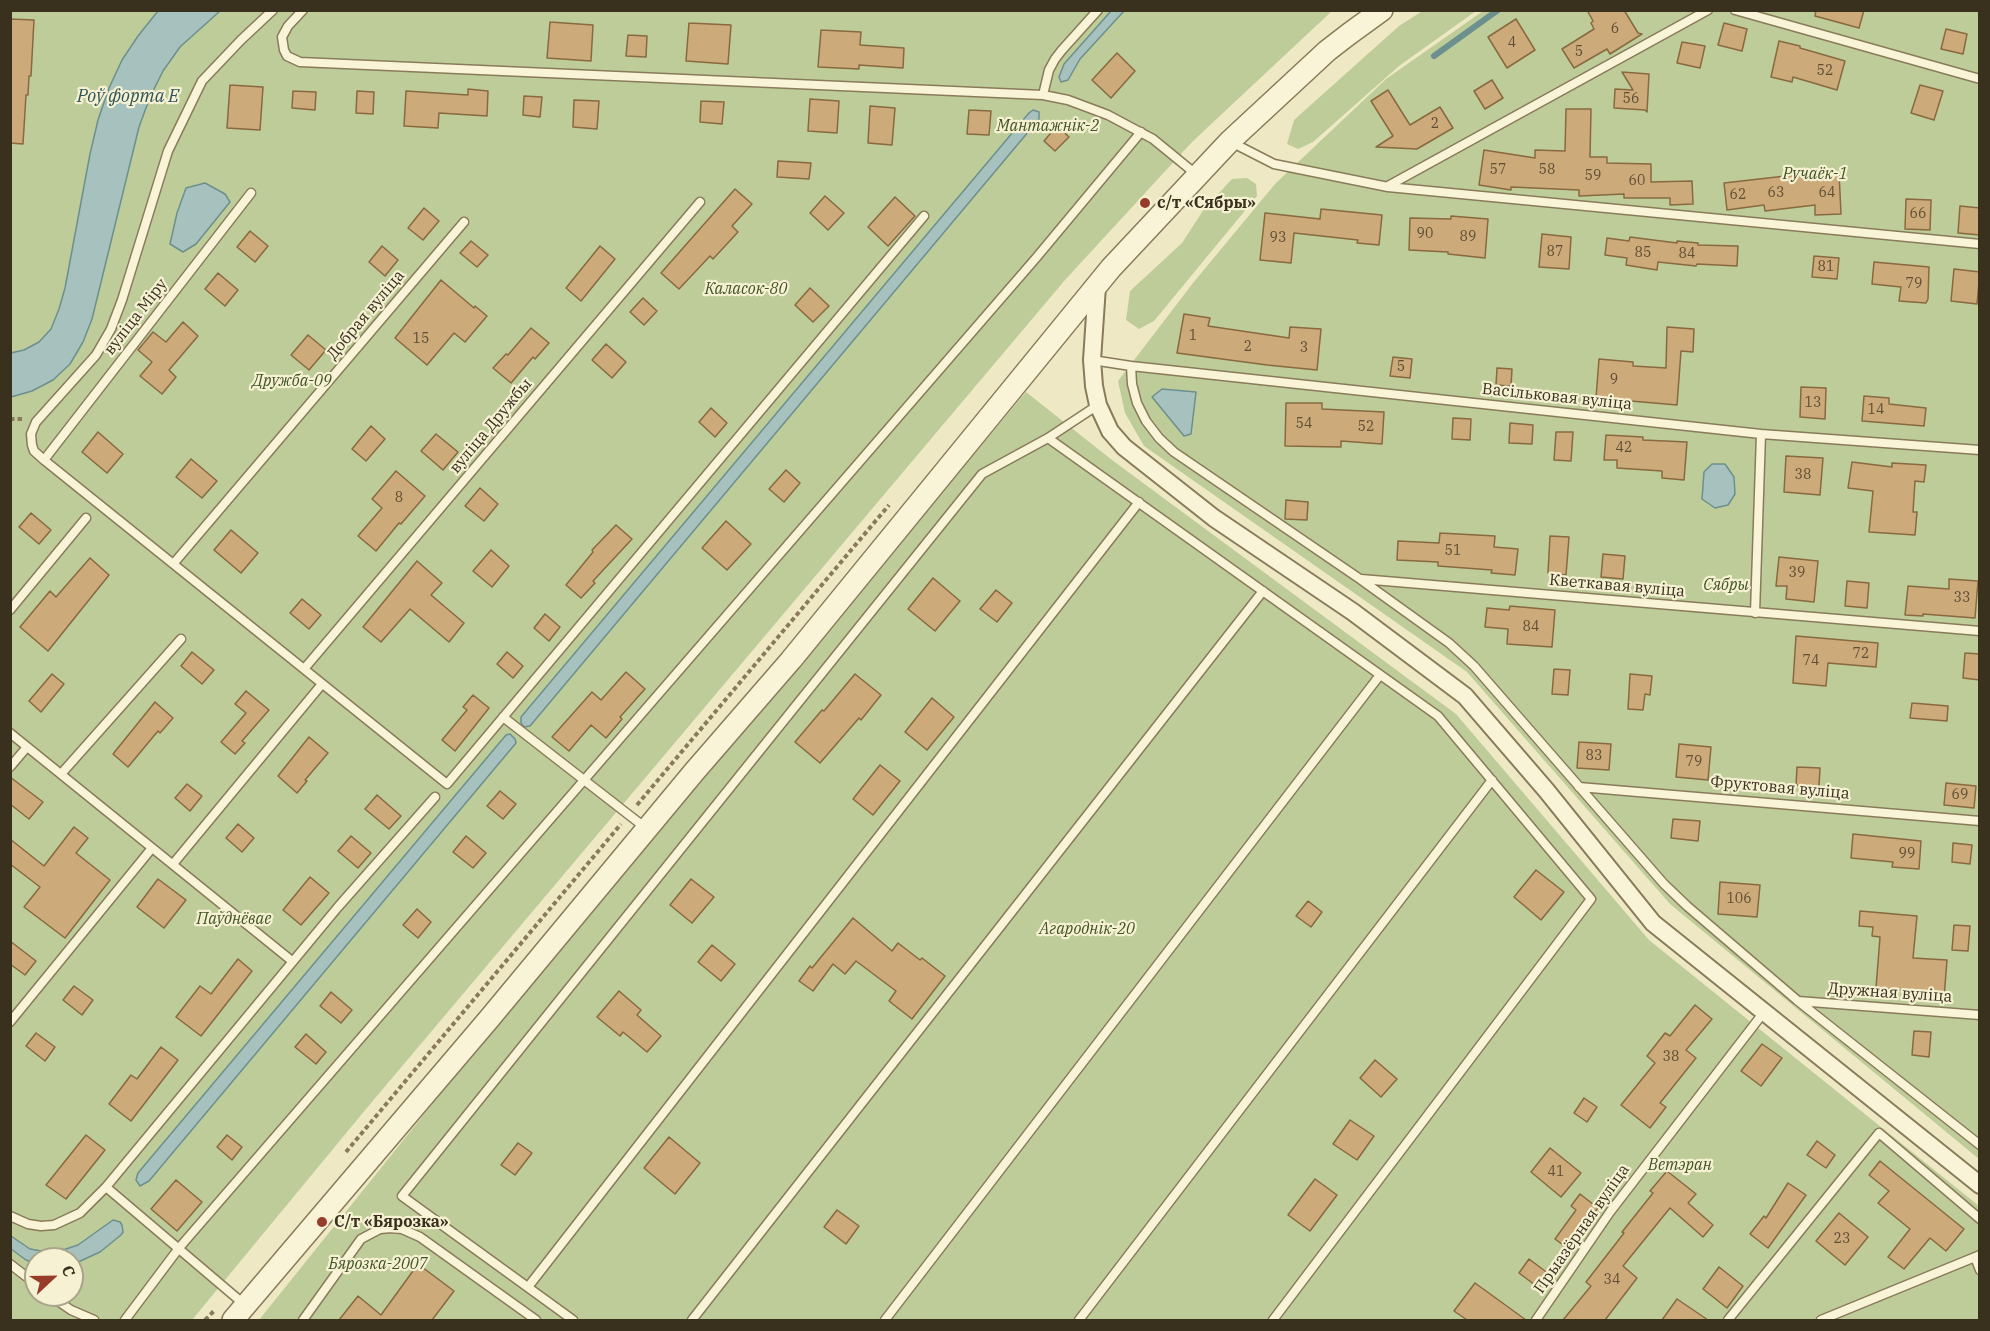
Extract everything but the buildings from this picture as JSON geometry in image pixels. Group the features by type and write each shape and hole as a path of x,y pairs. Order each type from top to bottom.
{"street":[{"path":"239,1313 791,660 1111,268 1230,141 1328,51 1382,10"},
{"path":"1097,286 1092,360 1098,405 1110,431 1124,447 1214,518 1353,612 1465,696 1546,790 1653,923 1980,1185"}],"lane":[{"path":"273,10 202,81 168,151 122,300 105,342 86,368 40,417 31,434 32,445 34,451 44,460 447,784 924,216"},
{"path":"303,10 288,26 282,37 287,56 300,62 1043,95 1080,104 1141,132 1163,146 1197,175"},
{"path":"1043,95 1049,70 1055,59 1098,10"},
{"path":"1388,187 1708,10"},
{"path":"1735,10 1980,79"},
{"path":"125,1320 179,1248 1036,258 1141,132"},
{"path":"1230,141 1274,164 1388,187 1980,244"},
{"name":"вуліца Міру","path":"44,460 251,193"},
{"name":"вуліца Дружбы","path":"304,669 700,202"},
{"name":"Добрая вуліца","path":"174,564 464,222"},
{"name":"Васільковая вуліца","path":"1092,360 1761,434 1980,450"},
{"path":"1131,366 1132,384 1137,403 1146,421 1174,452 1449,643 1474,666 1664,884 1687,906 1798,1001 1980,1145"},
{"path":"573,1320 402,1196 982,474 1048,438 1098,405"},
{"path":"1755,613 1761,434"},
{"path":"1048,438 1438,716 1591,899 1273,1320"},
{"path":"528,1287 1139,502"},
{"path":"10,610 86,518"},
{"name":"Кветкавая вуліца","path":"1360,579 1980,631"},
{"path":"692,1320 1263,591"},
{"path":"61,774 181,639"},
{"path":"885,1320 1380,675"},
{"path":"173,864 322,684"},
{"path":"503,717 647,829"},
{"path":"10,733 292,961"},
{"path":"10,767 27,747"},
{"path":"1079,1320 1492,780"},
{"name":"Фруктовая вуліца","path":"1579,787 1980,820"},
{"path":"10,1216 28,1224 41,1226 54,1225 80,1213 106,1187 292,961 435,797"},
{"path":"10,1022 152,848"},
{"name":"Дружная вуліца","path":"1798,1001 1980,1015"},
{"name":"Прыазёрная вуліца","path":"1536,1320 1610,1212 1764,1012"},
{"path":"1728,1320 1879,1133 1980,1219"},
{"path":"106,1187 179,1248 239,1313"},
{"path":"303,1320 361,1239 380,1229 392,1228 402,1229 420,1237 536,1320"},
{"path":"1821,1320 1977,1256 1980,1270"},
{"path":"10,1264 24,1275"},
{"path":"67,1307 94,1320"}],"green space":[{"path":"1424,10 1476,11 1399,66 1313,142 1298,149 1287,144 1294,120 1399,26"},
{"path":"10,11 1332,11 1192,142 1065,280 366,1109 192,1320 11,1320"},
{"name":"Сябры","path":"1483,11 1979,11 1979,1159 1670,904 1467,672 1144,446 1125,413 1118,381 1193,283 1275,184 1386,79"},
{"path":"1247,178 1256,184 1257,196 1154,321 1139,329 1126,320 1130,291 1182,243 1204,209 1232,179"},
{"name":"Агароднік-20","path":"1026,392 1112,460 1456,714 1649,940 1979,1206 1979,1320 259,1320 482,1042"}],"water":[{"name":"Роў форта Е","path":"158,11 220,11 180,47 163,71 150,97 139,127 92,319 83,342 70,364 53,380 32,391 11,397 11,353 24,350 39,342 51,329 59,309 90,154 109,88 122,60"},
{"path":"1111,11 1124,11 1080,59 1068,80 1061,82 1059,77 1064,64"},
{"path":"1033,110 1039,112 1039,119 530,726 524,727 521,717"},
{"path":"205,183 225,194 230,202 196,244 183,252 170,244 177,213 186,188"},
{"path":"1162,389 1196,392 1191,434 1184,436 1152,397"},
{"path":"1712,464 1725,464 1734,477 1735,494 1728,505 1715,508 1702,499 1704,472"},
{"path":"510,734 516,743 149,1181 140,1186 136,1180 138,1173 506,735"},
{"path":"113,1220 122,1225 121,1235 100,1252 84,1259 84,1247 72,1247"},
{"path":"11,1236 27,1247 24,1247 24,1259 11,1249"}],"waterway":[{"path":"1434,56 1498,10"}],"place":[{"name":"с/т «Сябры»","path":"1145,203"},
{"name":"С/т «Бярозка»","path":"322,1222"}],"park label":[{"name":"Мантажнік-2","path":"1048,126"},
{"name":"Ручаёк-1","path":"1815,174"},
{"name":"Каласок-80","path":"746,289"},
{"name":"Дружба-09","path":"292,381"},
{"name":"Паўднёвае","path":"234,919"},
{"name":"Ветэран","path":"1680,1165"},
{"name":"Бярозка-2007","path":"378,1264"}]}
